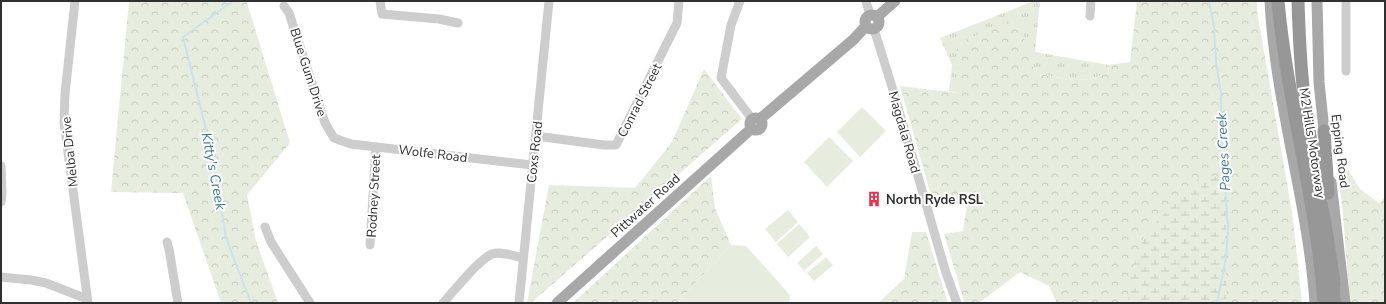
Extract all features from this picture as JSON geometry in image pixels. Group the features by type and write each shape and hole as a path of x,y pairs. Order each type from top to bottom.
{"highway":[{"path":"1278,1 1285,60 1319,252 1324,303"},
{"name":"M2 Hills Motorway","path":"1289,1 1291,50 1298,127"},
{"name":"M2 Hills Motorway","path":"1298,1 1299,38 1304,94 1334,284"},
{"path":"1324,131 1331,221 1334,303"}],"main road":[{"path":"870,28 865,19 873,16 895,1"},
{"path":"1270,1 1276,59 1308,244 1315,303"},
{"name":"Epping Road","path":"1317,1 1319,82 1345,303"},
{"name":"Pittwater Road","path":"558,303 754,122 853,40 870,28"}],"street":[{"name":"Melba Drive","path":"75,1 65,94 64,122 88,301"},
{"path":"380,1 382,14 438,19 458,23"},
{"name":"Coxs Road","path":"518,303 549,1"},
{"name":"Conrad Street","path":"536,136 583,143 616,145 677,24 680,1"},
{"path":"740,1 731,25 721,78 754,122"},
{"path":"866,1 873,16"},
{"path":"1090,16 1092,1"},
{"path":"1346,1 1346,71"},
{"name":"Blue Gum Drive","path":"284,6 289,13 325,123 334,138"},
{"name":"Magdala Road","path":"870,28 893,90 946,273 957,303"},
{"name":"Wolfe Road","path":"334,138 351,144 532,165"},
{"name":"Rodney Street","path":"370,245 376,147"},
{"path":"1,166 1,202"},
{"path":"265,227 271,242 310,303"},
{"path":"167,242 178,303"},
{"path":"443,303 483,260 493,254 504,254 523,258"},
{"path":"1,277 46,283 88,301"}],"green space":[{"path":"129,1 251,1 247,3 290,143 247,195 256,241 278,303 221,303 183,193 111,192"},
{"path":"1034,1 1040,1 1035,52 1109,65 1108,73 1090,79 1069,80 1035,73 1030,61 959,93 949,91 952,65 940,38"},
{"path":"1137,1 1257,1 1257,11 1293,218 1302,303 1057,303 1049,286 1020,272 979,303 965,303 944,234 963,231 967,204 933,202 900,86 959,93 957,44 1017,17 1035,73 1069,80 1090,79 1108,73 1109,65 1130,62"},
{"path":"704,69 742,119 531,303 527,303 549,185 635,188 672,142"},
{"path":"862,107 886,131 860,157 837,132"},
{"path":"829,137 853,161 827,187 804,162"},
{"path":"1335,159 1347,168 1360,189 1379,203 1385,197 1385,303 1350,303 1342,205"},
{"path":"1203,174 1225,179 1230,200 1224,244 1227,299 1198,303 1128,303 1129,279 1144,236"},
{"path":"711,176 715,208 731,245 677,303 573,303"},
{"path":"788,210 798,222 776,242 765,229"},
{"path":"799,224 810,237 788,257 777,244"},
{"path":"912,232 926,232 948,303 878,303 904,279"},
{"path":"731,245 746,246 790,295 789,303 677,303"},
{"path":"816,246 823,254 804,271 797,263"},
{"path":"826,257 833,265 814,281 807,273"}],"waterway":[{"name":"Kitty's Creek","path":"233,1 183,37 214,162 226,238 251,303"},
{"name":"Pages Creek","path":"1209,1 1214,27 1216,62 1221,93 1221,133 1228,227 1226,258 1217,303"}],"place":[{"name":"North Ryde RSL","path":"874,199"}]}
